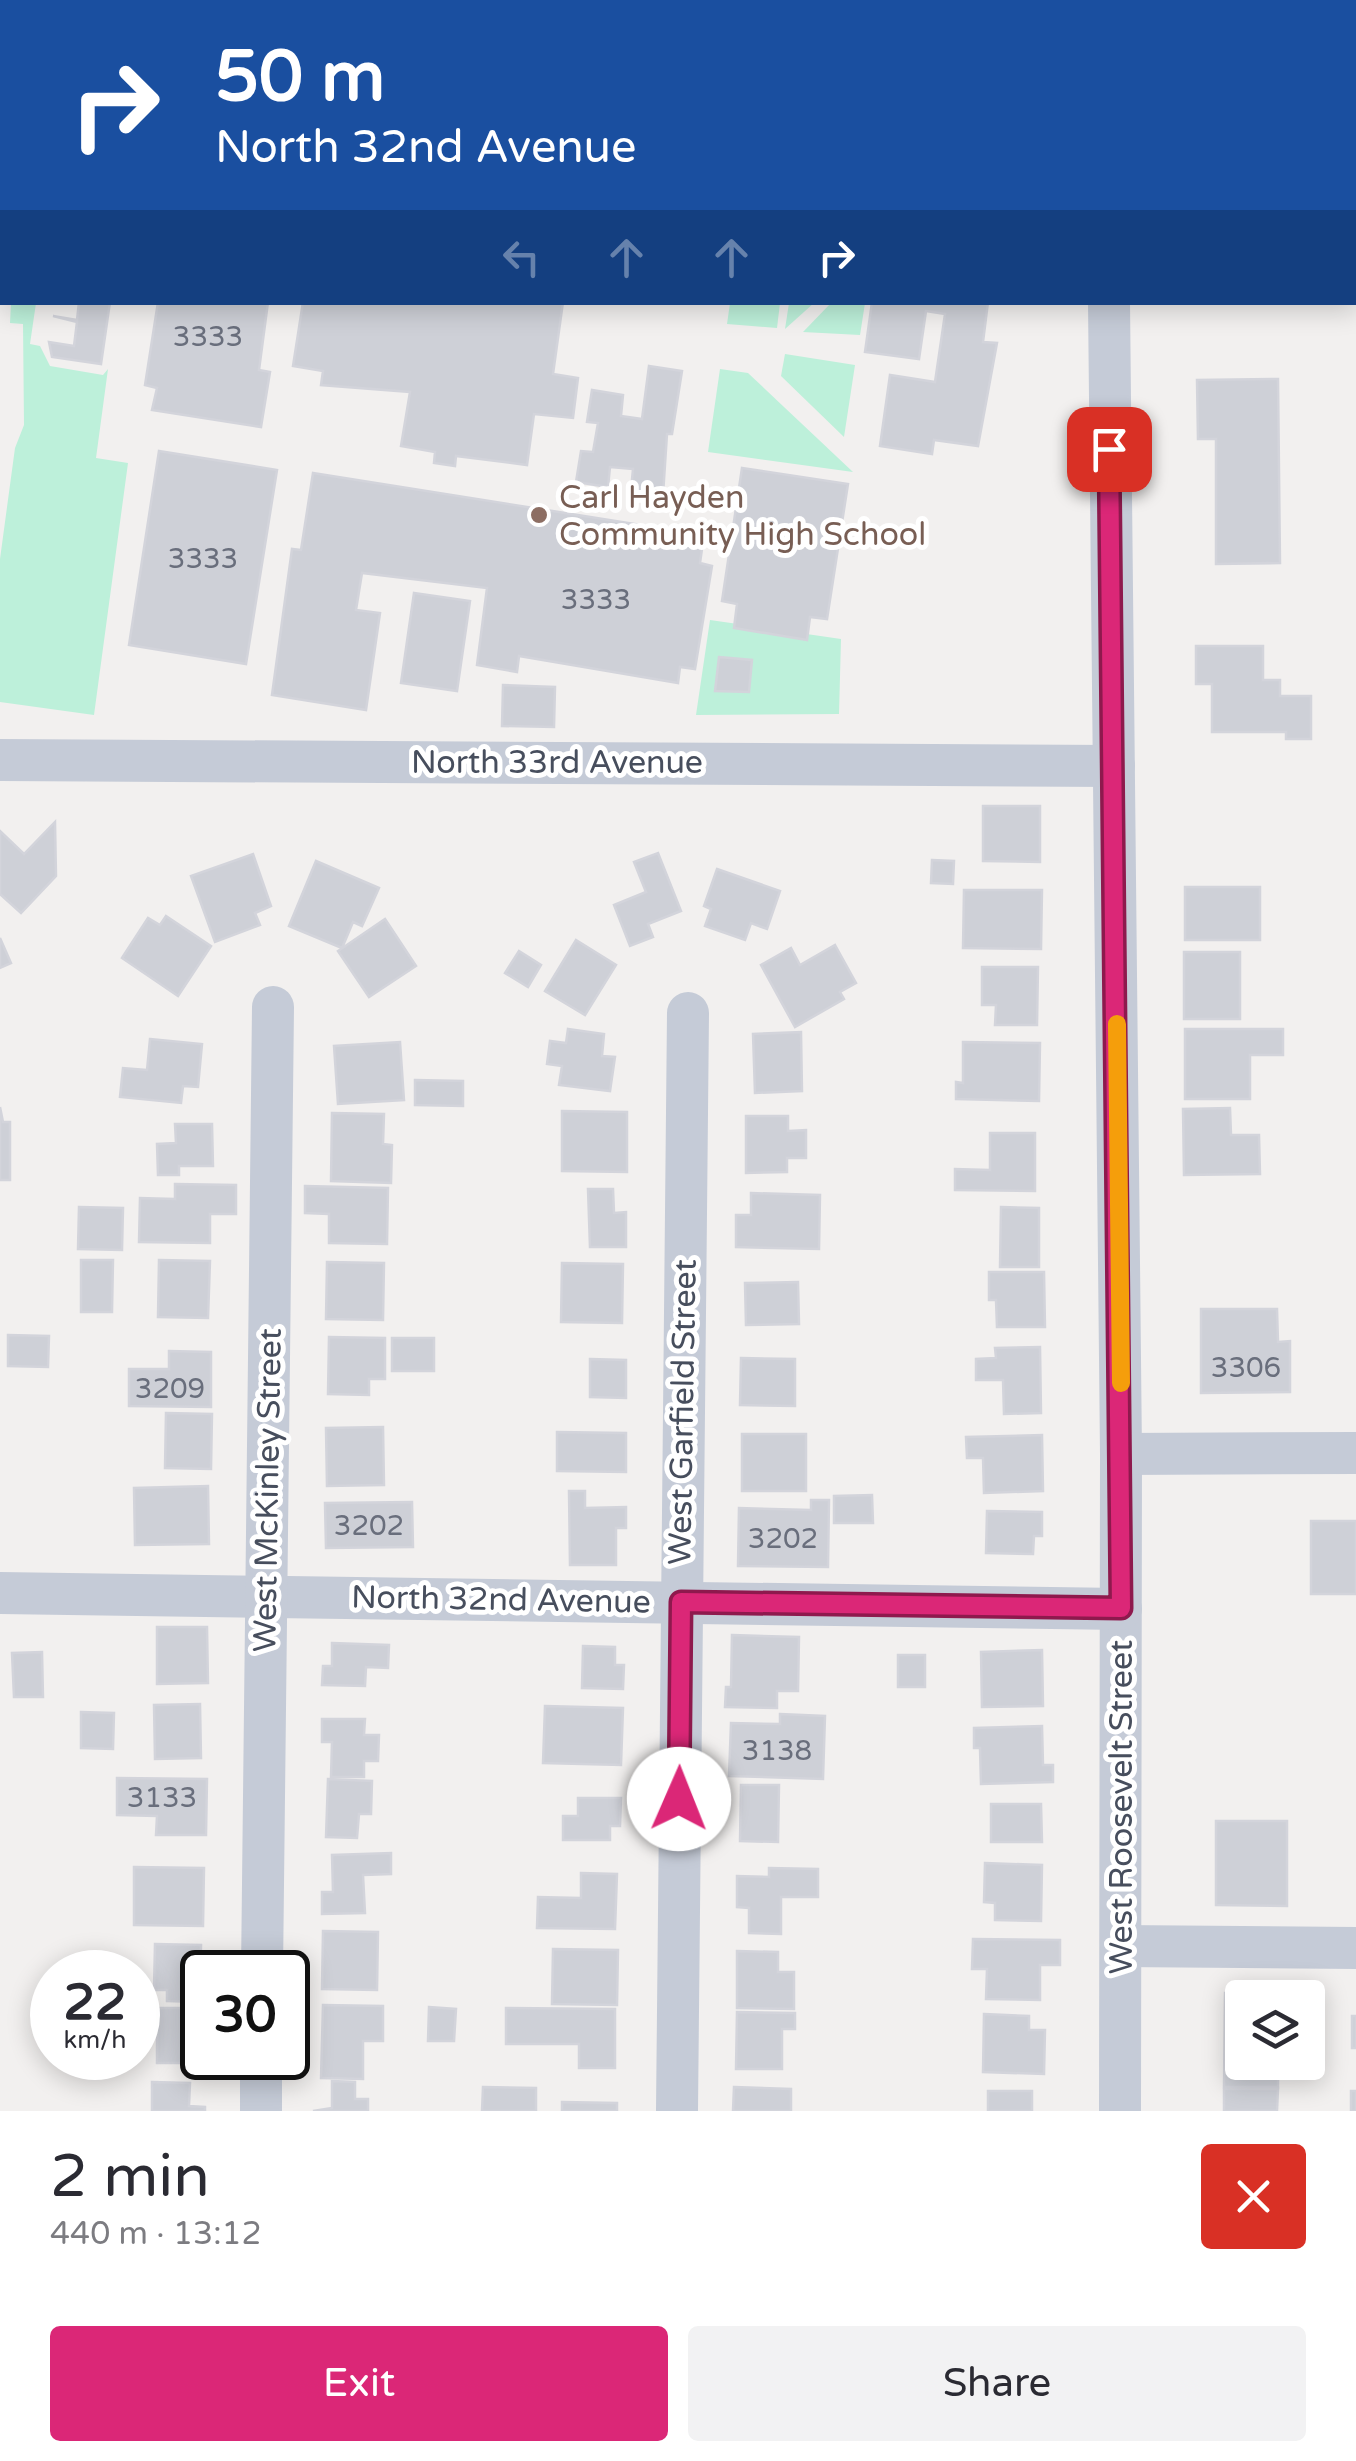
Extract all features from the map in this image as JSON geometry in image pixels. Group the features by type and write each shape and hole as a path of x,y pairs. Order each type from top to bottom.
{"street":[{"name":"West Roosevelt Street","path":"1108,305 1121,1454 1120,2111"},
{"name":"North 33rd Avenue","path":"0,760 1114,766"},
{"name":"West McKinley Street","path":"262,1950 273,1007"},
{"name":"West Garfield Street","path":"677,2111 688,1013"},
{"path":"1121,1454 1356,1453"},
{"name":"North 32nd Avenue","path":"0,1593 1121,1608"},
{"path":"1121,1946 1356,1948"},
{"path":"260,2111 261,2080"}],"green space":[{"path":"11,305 36,305 30,344 40,346 50,366 103,375 108,369 96,458 128,463 94,715 0,702 0,559 15,448 24,425 23,324 10,323"},
{"path":"730,305 780,305 777,328 727,324"},
{"path":"789,305 812,305 785,329"},
{"path":"829,305 865,305 860,335 803,332"},
{"path":"785,354 855,365 844,437 781,376"},
{"path":"720,369 748,373 853,472 708,452"},
{"path":"710,620 841,639 839,714 696,715"}],"building":[{"path":"79,305 110,305 101,364 52,357 49,342 74,346 77,322 53,316 77,320"},
{"path":"158,305 268,305 259,370 270,372 261,427 152,410 157,388 145,385"},
{"path":"303,305 563,305 553,374 578,378 573,418 534,414 527,465 456,456 455,466 434,463 435,452 401,446 410,392 321,385 323,371 293,366"},
{"path":"872,305 988,305 983,342 997,343 978,446 934,440 932,454 880,446 890,375 935,382 945,314 926,311 919,359 865,352"},
{"path":"649,366 682,371 672,434 667,434 663,495 631,490 633,469 610,467 608,487 576,482 581,451 593,452 598,423 587,422 592,390 623,395 621,416 642,419"},
{"path":"1278,379 1280,563 1216,564 1216,439 1198,439 1197,380"},
{"path":"159,451 277,470 246,664 129,645"},
{"path":"742,468 848,484 827,619 810,617 807,640 734,628 737,604 722,601"},
{"path":"313,473 704,535 700,563 712,566 695,669 680,667 678,683 519,656 517,672 477,665 487,588 362,573 356,610 380,613 366,710 272,695 292,549 301,550"},
{"path":"414,593 470,601 457,691 401,683"},
{"path":"1196,646 1263,646 1263,680 1280,680 1280,696 1311,696 1311,739 1286,739 1286,732 1212,732 1212,684 1196,684"},
{"path":"719,657 752,660 749,692 715,691"},
{"path":"503,685 555,687 554,727 502,726"},
{"path":"983,806 1040,806 1040,862 983,861"},
{"path":"55,822 56,876 21,913 0,894 0,831 24,854"},
{"path":"658,853 681,911 648,924 653,937 630,946 614,905 646,892 634,862"},
{"path":"253,854 271,906 255,913 260,925 215,942 191,876"},
{"path":"932,860 954,861 953,884 931,883"},
{"path":"316,861 379,888 362,926 353,922 342,948 289,926"},
{"path":"717,869 780,891 767,929 751,923 745,940 705,926 711,909 704,906"},
{"path":"1185,887 1260,887 1260,940 1185,940"},
{"path":"964,890 1042,890 1041,949 963,948"},
{"path":"166,916 211,946 178,996 122,958 148,918 160,925"},
{"path":"385,919 416,966 369,997 338,951"},
{"path":"0,938 11,963 0,968"},
{"path":"576,940 616,965 585,1015 545,991"},
{"path":"835,945 856,983 840,992 844,999 795,1027 761,965 791,948 800,965"},
{"path":"519,951 541,965 528,987 505,973"},
{"path":"1184,952 1240,952 1240,1019 1184,1019"},
{"path":"982,967 1038,967 1037,1025 995,1025 996,1005 982,1005"},
{"path":"568,1029 604,1034 602,1056 615,1057 610,1091 559,1085 562,1066 547,1064 550,1041 566,1043"},
{"path":"1185,1029 1283,1029 1283,1055 1250,1055 1250,1099 1185,1099"},
{"path":"801,1032 802,1091 755,1093 753,1034"},
{"path":"150,1039 202,1044 198,1087 183,1086 181,1103 120,1097 123,1068 147,1070"},
{"path":"400,1042 404,1100 338,1104 334,1046"},
{"path":"963,1042 1040,1043 1039,1101 956,1099 956,1082 963,1083"},
{"path":"415,1080 463,1081 463,1106 415,1105"},
{"path":"0,1107 3,1122 10,1122 10,1180 0,1180"},
{"path":"1230,1108 1231,1135 1259,1135 1260,1174 1184,1175 1183,1109"},
{"path":"562,1111 627,1112 627,1172 562,1171"},
{"path":"332,1113 384,1114 383,1144 392,1145 391,1183 331,1181"},
{"path":"746,1116 788,1116 788,1131 806,1130 806,1158 787,1158 787,1172 746,1173"},
{"path":"175,1124 212,1124 213,1166 179,1166 179,1175 158,1175 157,1144 176,1143"},
{"path":"990,1133 1035,1133 1035,1191 955,1190 955,1169 990,1170"},
{"path":"175,1184 236,1185 236,1214 210,1214 210,1243 139,1242 140,1198 175,1199"},
{"path":"305,1186 388,1188 387,1244 329,1243 329,1214 305,1213"},
{"path":"588,1189 613,1189 614,1213 626,1212 626,1247 590,1247"},
{"path":"751,1193 820,1195 819,1249 736,1247 736,1215 751,1215"},
{"path":"79,1207 123,1208 122,1250 78,1249"},
{"path":"1001,1207 1039,1208 1039,1267 1000,1267"},
{"path":"81,1260 113,1260 112,1312 81,1312"},
{"path":"159,1260 210,1261 208,1318 158,1317"},
{"path":"327,1262 384,1263 383,1320 326,1319"},
{"path":"562,1263 623,1264 622,1323 561,1322"},
{"path":"989,1272 1044,1272 1045,1327 997,1327 996,1300 989,1300"},
{"path":"798,1282 799,1324 746,1325 745,1283"},
{"path":"1201,1309 1277,1309 1278,1342 1290,1341 1290,1392 1201,1393"},
{"path":"8,1335 49,1336 48,1367 8,1366"},
{"path":"329,1337 385,1338 385,1379 369,1379 369,1395 328,1394"},
{"path":"392,1338 434,1338 434,1371 392,1371"},
{"path":"1040,1347 1041,1413 1004,1414 1003,1380 976,1380 976,1359 996,1358 995,1348"},
{"path":"169,1351 211,1352 211,1407 129,1406 129,1369 169,1369"},
{"path":"741,1358 795,1359 795,1406 740,1405"},
{"path":"590,1359 626,1360 626,1398 590,1397"},
{"path":"166,1413 212,1414 211,1469 165,1468"},
{"path":"383,1427 384,1485 327,1486 326,1428"},
{"path":"557,1432 626,1433 626,1472 557,1471"},
{"path":"742,1434 806,1434 806,1491 742,1491"},
{"path":"1042,1435 1043,1491 984,1493 983,1458 967,1458 966,1437"},
{"path":"208,1486 209,1544 135,1545 134,1488"},
{"path":"569,1491 585,1491 585,1508 626,1507 626,1528 616,1528 616,1565 570,1565"},
{"path":"872,1495 873,1523 834,1523 834,1496"},
{"path":"811,1500 829,1500 828,1567 738,1566 739,1508 811,1510"},
{"path":"412,1502 413,1547 326,1548 325,1503"},
{"path":"987,1511 1042,1512 1042,1536 1034,1536 1033,1554 986,1553"},
{"path":"1311,1521 1356,1521 1356,1594 1311,1594"},
{"path":"157,1627 207,1627 208,1683 157,1684"},
{"path":"732,1635 799,1637 798,1691 777,1691 777,1708 725,1707 726,1687 731,1687"},
{"path":"332,1643 389,1645 388,1668 366,1667 365,1686 322,1685 323,1666 332,1666"},
{"path":"583,1646 615,1647 615,1665 624,1665 623,1689 582,1688"},
{"path":"1042,1650 1043,1706 982,1707 981,1652"},
{"path":"42,1652 43,1697 14,1697 12,1653"},
{"path":"898,1655 925,1655 925,1687 898,1687"},
{"path":"200,1704 201,1758 155,1759 154,1705"},
{"path":"545,1706 623,1708 621,1765 543,1763"},
{"path":"81,1712 114,1713 113,1749 81,1748"},
{"path":"780,1714 825,1716 823,1779 729,1776 731,1723 780,1724"},
{"path":"322,1719 365,1719 364,1735 379,1735 378,1761 364,1761 364,1777 331,1777 332,1742 322,1742"},
{"path":"1042,1726 1043,1765 1053,1765 1053,1782 981,1784 980,1748 974,1748 974,1728"},
{"path":"117,1778 207,1779 206,1835 156,1835 157,1816 117,1815"},
{"path":"328,1779 372,1781 371,1814 359,1814 357,1838 326,1837"},
{"path":"741,1785 779,1785 778,1842 740,1841"},
{"path":"578,1798 621,1798 620,1826 610,1826 610,1840 563,1840 563,1816 578,1816"},
{"path":"991,1804 1041,1804 1042,1842 991,1842"},
{"path":"1216,1821 1287,1821 1287,1906 1216,1905"},
{"path":"391,1853 391,1874 363,1875 365,1913 322,1914 322,1892 333,1892 332,1855"},
{"path":"985,1863 1042,1865 1041,1921 995,1920 995,1903 984,1902"},
{"path":"134,1867 204,1868 203,1926 134,1925"},
{"path":"769,1868 818,1869 818,1897 781,1897 781,1934 749,1933 749,1908 737,1907 737,1876 769,1877"},
{"path":"581,1873 617,1874 615,1929 537,1928 538,1897 581,1898"},
{"path":"323,1931 378,1932 377,1990 322,1989"},
{"path":"973,1939 1060,1940 1060,1965 1040,1965 1040,2000 986,1999 987,1969 972,1969"},
{"path":"155,1944 201,1945 201,1950 180,1950 180,2001 167,2001 167,1990 160,1990 160,1950 155,1950"},
{"path":"553,1949 618,1950 617,2005 552,2004"},
{"path":"737,1951 778,1952 778,1972 794,1972 794,2009 737,2008"},
{"path":"1225,1993 1225,2080 1278,2080 1278,2087 1224,2087"},
{"path":"323,2005 383,2006 383,2041 363,2041 363,2079 321,2078"},
{"path":"429,2007 456,2009 454,2041 428,2041"},
{"path":"160,2008 180,2008 180,2063 160,2063"},
{"path":"506,2008 615,2009 615,2068 579,2068 579,2044 506,2044"},
{"path":"737,2012 795,2013 795,2029 782,2029 782,2069 736,2069"},
{"path":"984,2014 1029,2016 1029,2030 1045,2030 1044,2074 983,2072"},
{"path":"1352,2016 1356,2016 1356,2048 1352,2048"},
{"path":"332,2081 355,2082 355,2099 368,2099 368,2111 313,2111 332,2108"},
{"path":"152,2082 190,2083 189,2106 205,2107 205,2111 152,2111"},
{"path":"483,2087 536,2088 536,2111 482,2111"},
{"path":"734,2087 791,2089 791,2111 733,2111"},
{"path":"1224,2089 1278,2089 1277,2111 1224,2111"},
{"path":"988,2091 1032,2091 1032,2111 988,2111"},
{"path":"1351,2091 1356,2091 1356,2111 1351,2111"},
{"path":"562,2102 617,2103 617,2111 562,2111"}],"slow traffic":[{"path":"1117,1024 1121,1383"}],"place":[{"name":"Carl Hayden Community High School","path":"539,515"}],"route":[{"path":"679,1799 681,1602 1121,1608 1109,449"}]}
